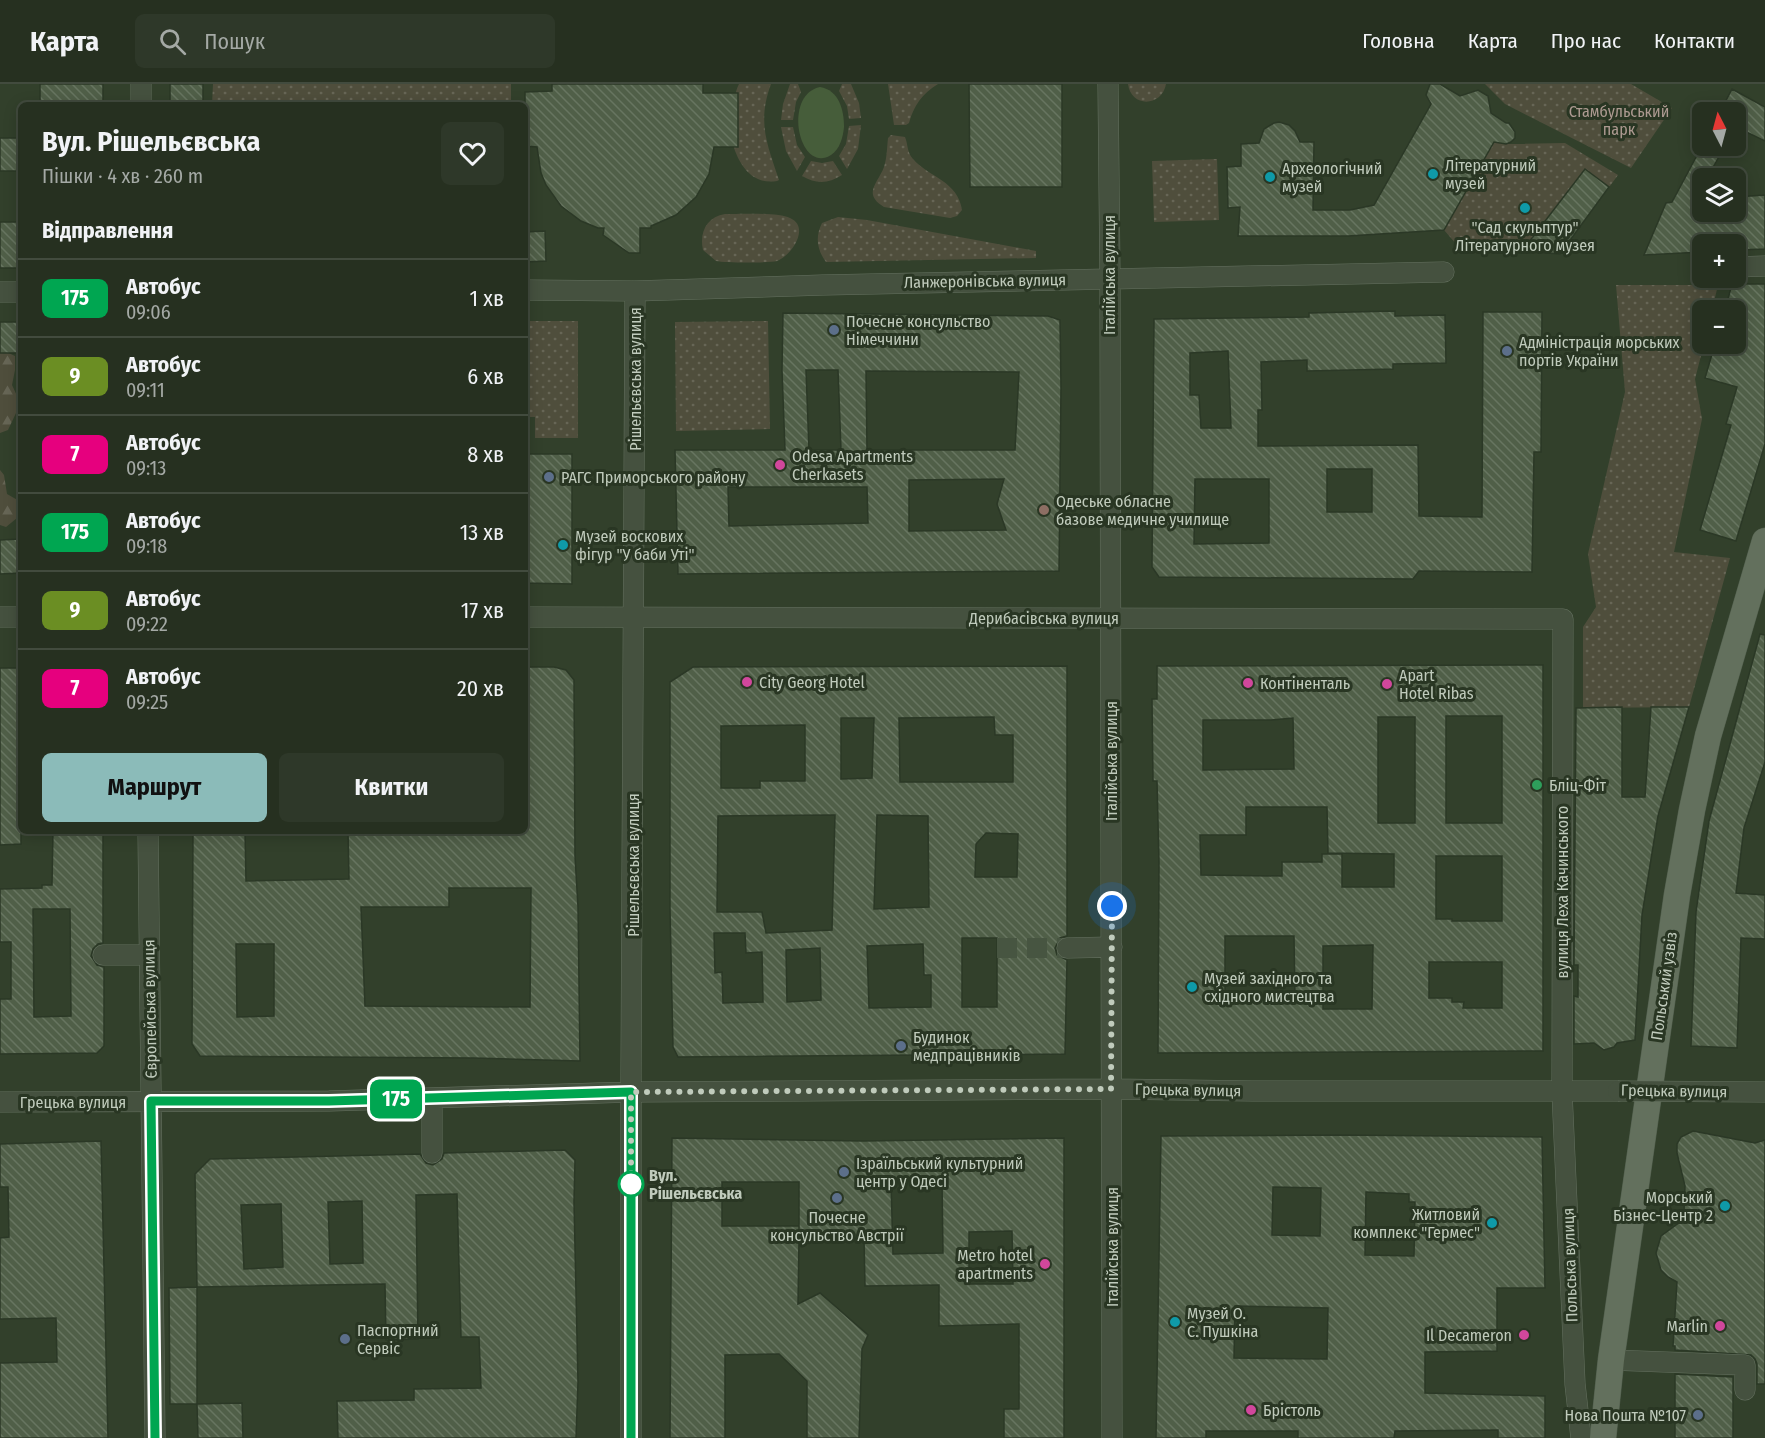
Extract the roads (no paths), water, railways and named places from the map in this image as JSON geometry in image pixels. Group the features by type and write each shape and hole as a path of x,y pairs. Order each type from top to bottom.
{"main road":[{"name":"Польський узвіз","path":"1603,1438 1611,1360 1677,895 1692,810 1708,736 1765,541"}],"street":[{"path":"141,84 141,102"},
{"name":"Італійська вулиця","path":"1108,84 1112,1438"},
{"path":"1746,267 1765,266"},
{"name":"Ланжеронівська вулиця","path":"528,290 635,291 1110,278 1444,272"},
{"name":"Рішельєвська вулиця","path":"631,1438 635,291"},
{"path":"0,292 18,292"},
{"path":"0,617 18,617"},
{"name":"Дерибасівська вулиця","path":"528,617 1563,619"},
{"name":"вулиця Леха Качинського","path":"1562,1092 1563,619"},
{"name":"Європейська вулиця","path":"148,834 155,1438"},
{"path":"1067,948 1112,947"},
{"path":"104,955 149,955"},
{"name":"Грецька вулиця","path":"0,1102 432,1098 631,1092 1111,1089 1765,1092"},
{"name":"Польська вулиця","path":"1562,1092 1575,1384 1581,1438"},
{"path":"432,1098 432,1153"},
{"path":"1611,1360 1745,1365 1745,1390"}],"tunnel":[{"path":"997,948 1067,948"}],"place":[{"name":"Літературний музей","path":"1433,174"},
{"name":"Археологічний музей","path":"1270,177"},
{"name":"\"Сад скульптур\" Літературного музея","path":"1525,208"},
{"name":"Почесне консульство Німеччини","path":"834,330"},
{"name":"Адміністрація морських портів України","path":"1507,351"},
{"name":"Odesa Apartments Cherkasets","path":"780,465"},
{"name":"РАГС Приморського району","path":"549,477"},
{"name":"Одеське обласне базове медичне училище","path":"1044,510"},
{"name":"Музей воскових фігур \"У баби Уті\"","path":"563,545"},
{"name":"City Georg Hotel","path":"747,682"},
{"name":"Контіненталь","path":"1248,683"},
{"name":"Apart Hotel Ribas","path":"1387,684"},
{"name":"Бліц-Фіт","path":"1537,785"},
{"name":"Музей західного та східного мистецтва","path":"1192,987"},
{"name":"Будинок медпрацівників","path":"901,1046"},
{"name":"Ізраїльський культурний центр у Одесі","path":"844,1172"},
{"name":"Вул. Рішельєвська","path":"631,1184"},
{"name":"Почесне консульство Австрії","path":"837,1198"},
{"name":"Морський Бізнес-Центр 2","path":"1725,1206"},
{"name":"Житловий комплекс \"Гермес\"","path":"1492,1223"},
{"name":"Metro hotel apartments","path":"1045,1264"},
{"name":"Музей О. С. Пушкіна","path":"1175,1322"},
{"name":"Marlin","path":"1720,1326"},
{"name":"Il Decameron","path":"1524,1335"},
{"name":"Паспортний Сервіс","path":"345,1339"},
{"name":"Брістоль","path":"1251,1410"},
{"name":"Нова Пошта №107","path":"1698,1415"}],"park label":[{"name":"Стамбульський парк","path":"1619,120"}]}
